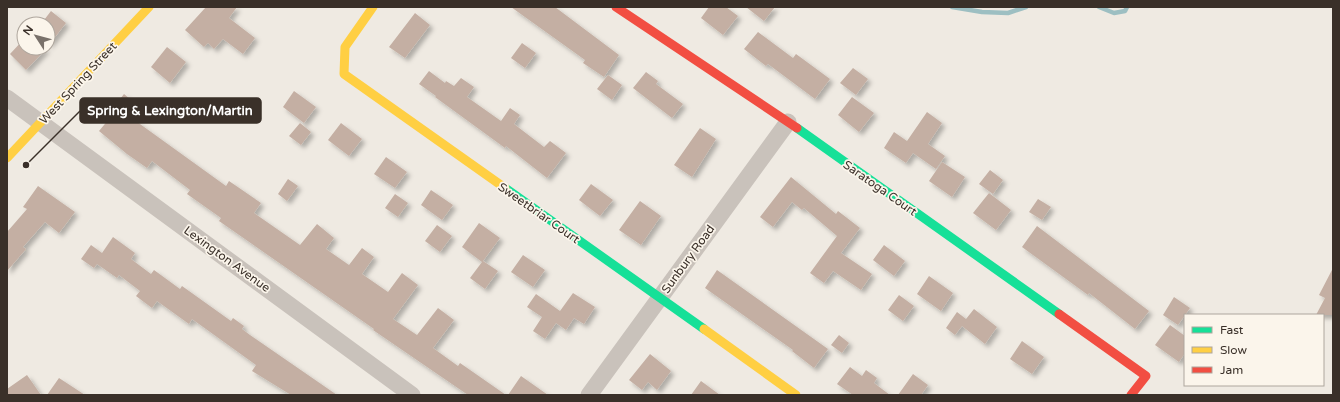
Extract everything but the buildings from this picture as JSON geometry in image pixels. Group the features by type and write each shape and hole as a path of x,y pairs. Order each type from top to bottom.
{"street":[{"name":"West Spring Street","path":"7,158 149,7"},
{"name":"Sweetbriar Court","path":"373,7 345,47 344,74 796,395"},
{"name":"Saratoga Court","path":"616,7 788,122 1142,372 1146,376 1131,395"},
{"name":"Lexington Avenue","path":"7,98 412,395"},
{"name":"Sunbury Road","path":"589,395 788,122"}],"waterway":[{"path":"952,7 982,12 1008,13 1026,7"},
{"path":"1099,7 1114,13 1125,11 1127,7"}],"traffic: fast":[{"path":"797,128 1059,314"},
{"path":"505,188 704,329"}],"traffic: slow":[{"path":"7,158 149,7"},
{"path":"373,7 345,47 344,74 505,188"},
{"path":"704,329 796,395"}],"traffic: jam":[{"path":"616,7 797,128"},
{"path":"1059,314 1146,376 1131,395"}],"place":[{"name":"Spring & Lexington/Martin","path":"26,165"}]}
